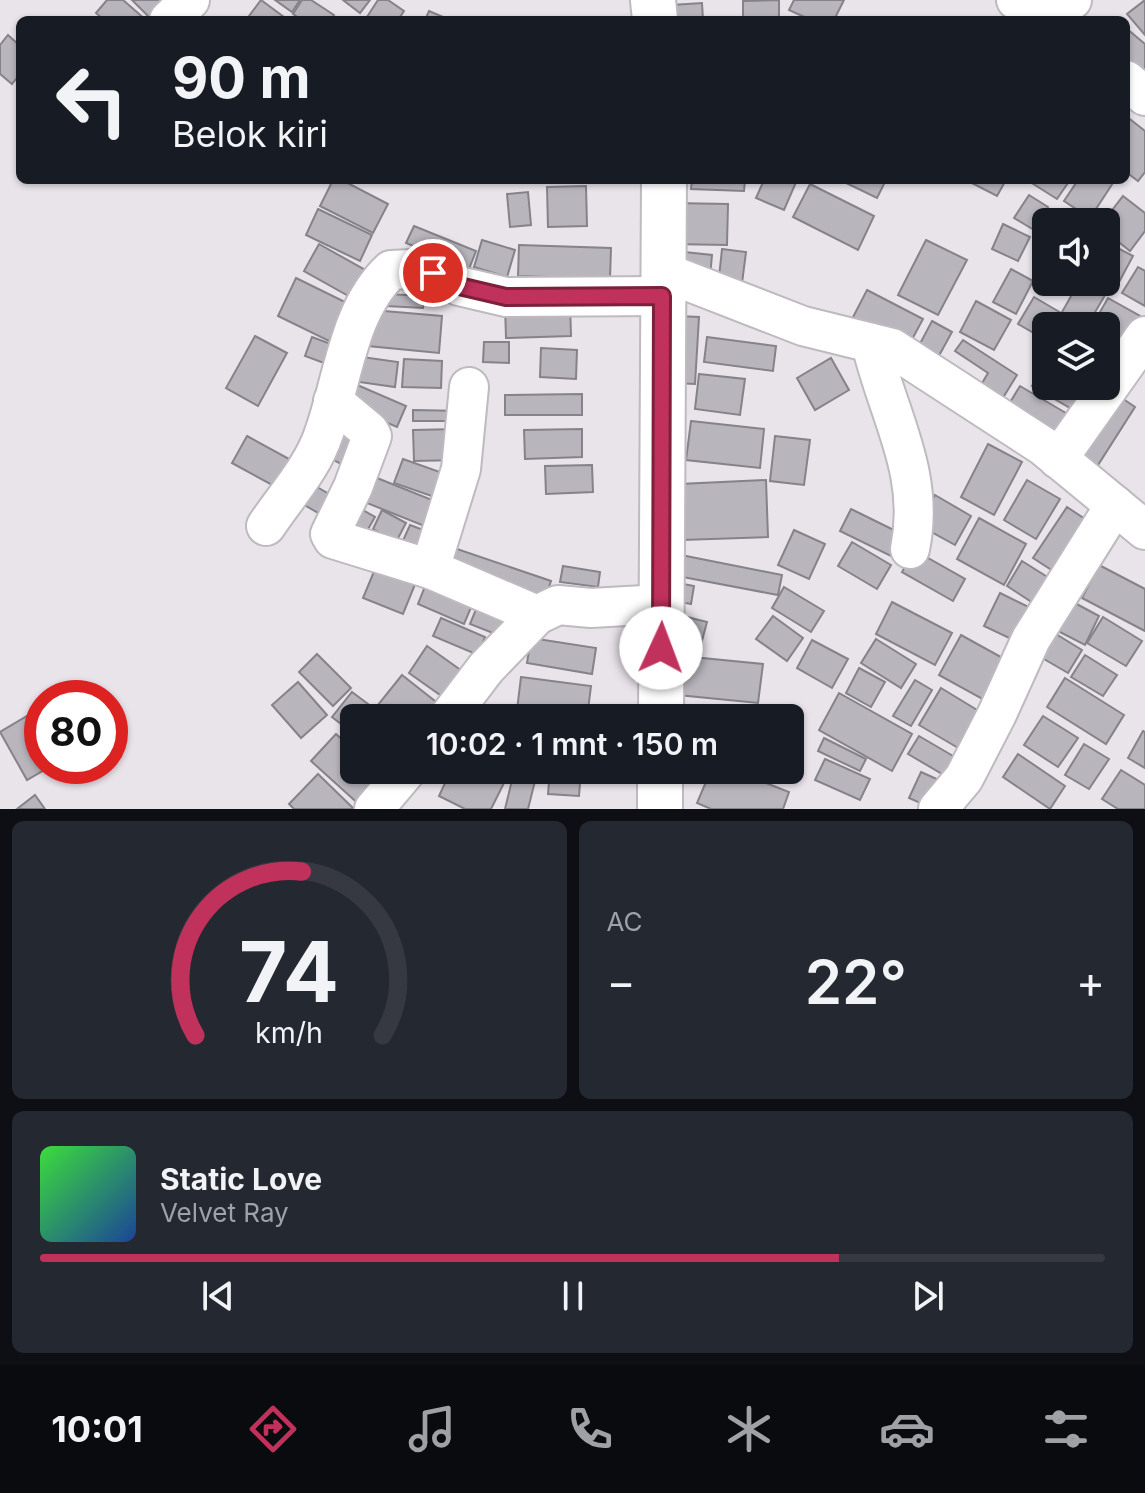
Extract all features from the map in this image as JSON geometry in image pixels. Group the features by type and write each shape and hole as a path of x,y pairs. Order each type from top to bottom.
{"highway":[{"path":"661,704 664,184"},
{"path":"660,784 660,809"}],"street":[{"path":"173,16 190,0"},
{"path":"266,526 314,457 370,294 391,270 411,269 433,273 459,286 506,297 663,284 803,326 892,348 1058,459 1145,530"},
{"path":"1058,459 1145,336"},
{"path":"871,343 880,382 911,468 913,534 910,549"},
{"path":"430,569 461,469 469,387"},
{"path":"333,401 372,436 331,536 430,569 537,615"},
{"path":"938,809 964,778 1031,639 1115,505"},
{"path":"459,704 486,668 537,615 558,605 591,608 662,604"},
{"path":"374,809 395,784"}],"building":[{"path":"107,0 123,0 141,16 99,16 96,13"},
{"path":"132,0 168,0 155,16 148,16"},
{"path":"261,0 283,16 249,16"},
{"path":"275,0 300,0 292,12"},
{"path":"302,0 311,0 334,15 296,16 293,14"},
{"path":"343,0 370,0 360,13"},
{"path":"378,0 388,0 404,11 401,16 368,16"},
{"path":"779,0 779,16 743,16 743,1"},
{"path":"794,0 844,0 836,16 802,16 789,10"},
{"path":"1145,0 1145,35 1130,16 1127,14"},
{"path":"702,3 703,16 657,16 656,6"},
{"path":"1130,31 1145,44 1145,88 1130,78"},
{"path":"8,35 16,42 16,79 12,84 0,74 0,45"},
{"path":"1130,119 1145,131 1145,172 1138,181 1130,175"},
{"path":"331,184 350,184 388,204 373,233 320,206"},
{"path":"692,184 745,184 744,191 691,189"},
{"path":"762,184 795,184 784,210 756,198"},
{"path":"810,184 874,216 858,250 793,217"},
{"path":"848,184 884,184 877,198"},
{"path":"974,184 1004,184 997,196"},
{"path":"1033,184 1067,184 1057,199"},
{"path":"1075,184 1112,184 1097,208 1075,208 1064,201"},
{"path":"586,186 587,226 548,227 547,187"},
{"path":"528,192 531,225 510,227 507,194"},
{"path":"1029,195 1048,207 1032,208 1032,229 1014,218"},
{"path":"1123,196 1145,213 1145,231 1130,251 1120,243 1120,208 1114,208"},
{"path":"672,203 728,204 727,245 671,244"},
{"path":"318,209 372,235 360,261 306,235"},
{"path":"1003,224 1030,237 1018,261 992,249"},
{"path":"414,226 476,251 469,269 406,243"},
{"path":"482,240 515,250 507,277 474,267"},
{"path":"926,240 967,260 938,315 898,295"},
{"path":"319,244 367,271 352,298 304,271"},
{"path":"519,245 611,248 610,279 518,276"},
{"path":"722,249 746,252 740,299 717,296"},
{"path":"1120,249 1133,256 1120,280"},
{"path":"675,251 712,255 709,288"},
{"path":"1138,267 1145,271 1145,306 1122,293"},
{"path":"1011,269 1032,280 1016,314 993,302"},
{"path":"296,278 347,303 329,341 278,316"},
{"path":"867,290 923,319 908,347 852,319"},
{"path":"387,294 424,296 423,308 386,306"},
{"path":"1071,296 1104,296 1095,312 1062,312"},
{"path":"1034,297 1060,312 1032,312 1032,332 1018,324"},
{"path":"1108,298 1140,316 1123,346 1120,344 1120,312 1100,312"},
{"path":"976,301 1011,320 994,350 960,332"},
{"path":"570,303 571,336 506,338 505,305"},
{"path":"372,310 442,316 439,353 368,346"},
{"path":"655,315 699,317 695,384 652,382"},
{"path":"932,321 952,332 935,363 915,353"},
{"path":"255,336 287,353 258,406 226,388"},
{"path":"312,337 347,350 340,369 305,356"},
{"path":"707,337 776,346 773,371 704,362"},
{"path":"963,340 1017,375 996,409 975,395 988,373 955,351"},
{"path":"484,342 509,342 509,363 483,362"},
{"path":"541,348 577,350 576,379 540,377"},
{"path":"362,357 398,362 395,387 359,382"},
{"path":"831,358 849,390 815,410 797,378"},
{"path":"404,359 442,361 441,388 402,387"},
{"path":"699,374 745,379 740,415 695,409"},
{"path":"355,384 406,406 397,427 345,405"},
{"path":"1020,386 1032,393 1032,400 1044,400 1071,416 1054,445 1003,414"},
{"path":"582,394 582,415 505,415 505,395"},
{"path":"1120,397 1135,407 1091,476 1071,463 1112,400 1120,400"},
{"path":"1056,400 1083,400 1077,412"},
{"path":"413,410 463,411 463,421 413,421"},
{"path":"691,421 764,429 760,468 686,460"},
{"path":"339,426 365,440 350,469 323,454"},
{"path":"459,429 459,460 414,461 413,430"},
{"path":"582,429 582,457 525,459 524,430"},
{"path":"247,436 300,465 285,492 232,463"},
{"path":"775,436 810,440 804,485 770,481"},
{"path":"988,444 1022,462 994,515 961,497"},
{"path":"403,459 454,477 446,501 394,483"},
{"path":"592,465 593,492 546,494 545,466"},
{"path":"377,478 442,504 432,529 367,503"},
{"path":"305,480 343,502 332,521 294,499"},
{"path":"766,480 768,537 682,540 680,484"},
{"path":"1027,480 1060,499 1036,539 1004,520"},
{"path":"935,495 971,516 955,545 919,525"},
{"path":"1067,507 1097,527 1064,578 1033,558"},
{"path":"359,508 375,517 362,540 346,532"},
{"path":"851,509 906,536 895,558 840,531"},
{"path":"382,510 406,523 396,542 373,529"},
{"path":"979,518 1026,544 1004,585 957,559"},
{"path":"410,525 434,534 425,556 401,545"},
{"path":"794,530 825,544 809,579 778,565"},
{"path":"852,542 891,565 877,589 838,566"},
{"path":"454,548 551,581 544,602 446,569"},
{"path":"914,550 965,579 953,601 902,572"},
{"path":"676,554 782,575 778,595 672,575"},
{"path":"380,557 420,572 403,614 363,598"},
{"path":"1022,561 1057,583 1041,608 1007,586"},
{"path":"1099,565 1145,589 1145,631 1082,598"},
{"path":"563,566 600,572 598,587 560,582"},
{"path":"428,579 475,598 464,624 418,604"},
{"path":"668,581 694,586 691,604 665,599"},
{"path":"784,587 824,611 811,632 772,608"},
{"path":"1000,593 1039,612 1024,645 984,626"},
{"path":"481,597 519,612 508,639 470,624"},
{"path":"892,602 952,633 935,665 876,634"},
{"path":"1073,602 1099,616 1085,645 1058,631"},
{"path":"675,614 707,622 700,648 669,640"},
{"path":"773,616 803,638 787,661 756,639"},
{"path":"1103,617 1142,641 1126,666 1087,643"},
{"path":"441,618 485,637 478,655 433,636"},
{"path":"1051,631 1082,650 1068,673 1037,655"},
{"path":"961,635 1008,661 986,701 939,675"},
{"path":"531,638 596,648 592,674 527,663"},
{"path":"876,639 916,664 901,688 861,663"},
{"path":"812,640 848,659 832,688 797,668"},
{"path":"427,646 469,676 450,702 409,673"},
{"path":"317,654 351,688 333,706 299,672"},
{"path":"1085,655 1117,675 1103,696 1071,677"},
{"path":"682,656 763,664 758,703 678,695"},
{"path":"859,668 885,682 871,707 846,693"},
{"path":"402,675 439,704 379,704"},
{"path":"521,677 591,686 589,704 518,704"},
{"path":"1065,678 1124,715 1106,744 1047,707"},
{"path":"915,680 932,690 911,726 893,716"},
{"path":"298,682 327,715 301,738 272,705"},
{"path":"941,688 987,716 965,752 919,725"},
{"path":"352,692 368,704 342,704"},
{"path":"839,693 912,734 892,771 819,730"},
{"path":"340,707 340,723 332,717"},
{"path":"1043,716 1078,738 1058,767 1024,745"},
{"path":"24,718 24,775 0,732"},
{"path":"1145,732 1145,768 1128,758"},
{"path":"336,734 340,738 340,784 384,784 363,808 311,761"},
{"path":"919,736 965,763 954,781 908,754"},
{"path":"824,738 866,759 860,771 818,751"},
{"path":"1084,744 1109,759 1089,789 1065,775"},
{"path":"1018,754 1065,786 1050,809 1003,777"},
{"path":"825,759 870,779 860,800 815,780"},
{"path":"1121,770 1145,785 1145,809 1118,809 1102,799"},
{"path":"921,772 939,780 927,806 909,798"},
{"path":"318,774 354,809 294,809 289,804"},
{"path":"445,784 504,784 491,809 465,809 439,796"},
{"path":"511,784 534,784 528,809 505,809"},
{"path":"549,784 580,784 579,796 548,794"},
{"path":"705,784 769,784 789,792 783,809 711,809 697,803"},
{"path":"35,795 45,809 17,809"}],"route":[{"path":"433,273 459,286 506,297 662,296 661,648"}]}
